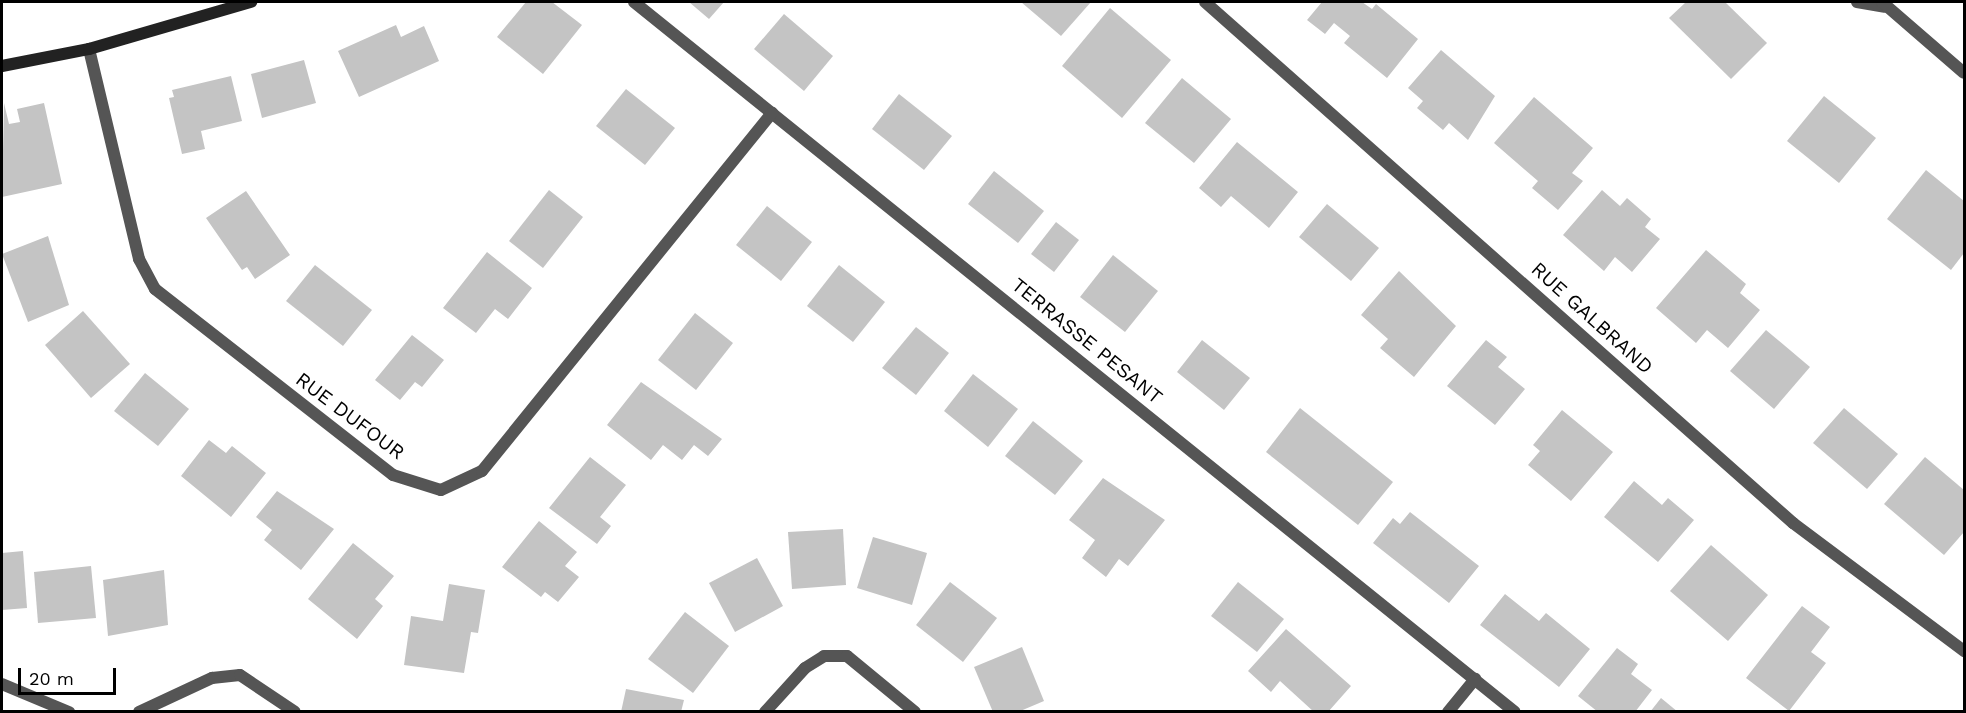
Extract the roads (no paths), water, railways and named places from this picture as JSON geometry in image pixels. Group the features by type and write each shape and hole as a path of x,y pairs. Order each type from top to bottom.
{"street":[{"path":"2,66 89,50 251,2"},
{"name":"TERRASSE PESANT","path":"634,2 1515,711"},
{"name":"RUE GALBRAND","path":"1205,2 1793,523 1965,651"},
{"path":"1857,2 1883,4 1965,73"},
{"name":"RUE DUFOUR","path":"89,50 139,259 155,289 393,476 441,490 482,471 772,113"},
{"path":"765,711 804,668 824,656 847,656 915,711"},
{"path":"139,711 212,678 240,675 295,711"},
{"path":"1448,711 1475,679"},
{"path":"2,684 69,711"}]}
